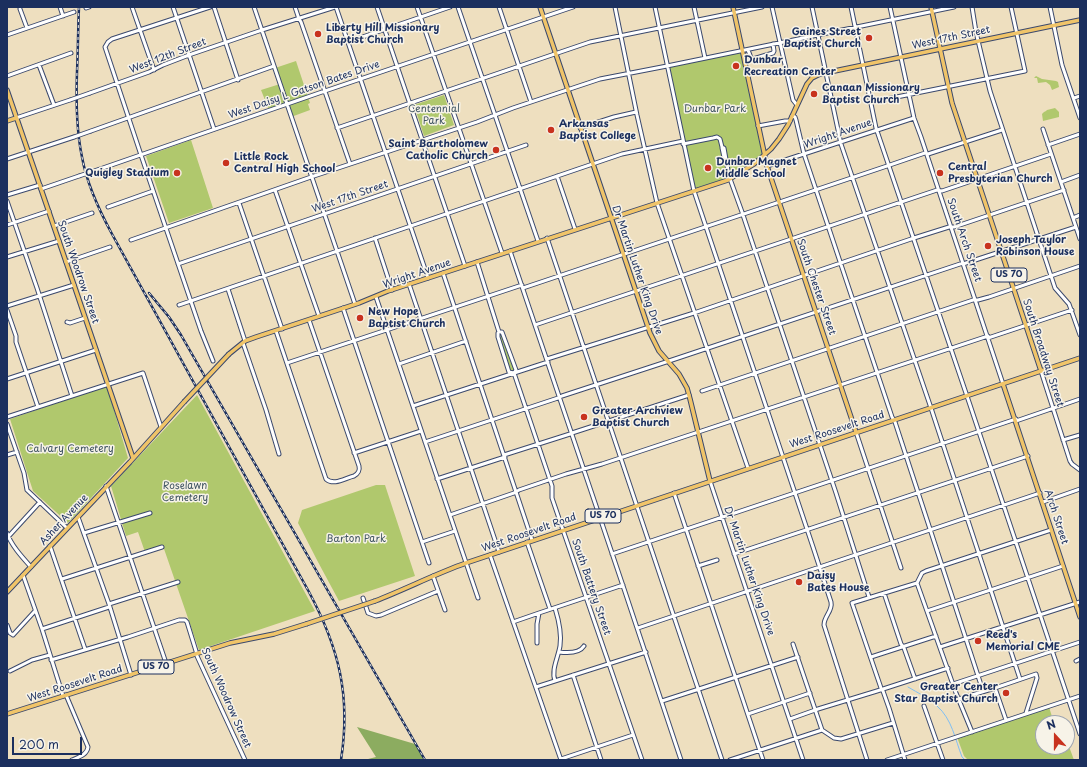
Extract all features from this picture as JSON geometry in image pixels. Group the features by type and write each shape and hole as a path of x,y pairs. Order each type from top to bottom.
{"main road":[{"name":"Dr Martin Luther King Drive","path":"540,7 648,327 662,354 681,378 689,395 710,481"},
{"name":"South Chester Street","path":"733,7 764,156 856,432"},
{"name":"South Broadway Street","path":"932,9 952,103 1041,371"},
{"name":"West 17th Street","path":"790,121 809,81 825,72 1080,20"},
{"name":"South Woodrow Street","path":"7,90 133,458"},
{"name":"West 12th Street","path":"7,121 16,118"},
{"name":"Wright Avenue","path":"133,458 229,354 244,342 376,297 409,284 730,179 747,169 764,156 779,139 790,121"},
{"name":"West Roosevelt Road","path":"7,714 230,643 274,634 306,624 375,601 490,554 1080,358"},
{"name":"Arch Street","path":"1003,384 1080,617"},
{"name":"Asher Avenue","path":"7,592 133,458"}],"street":[{"path":"60,7 64,16"},
{"path":"132,7 154,70"},
{"path":"173,7 214,129"},
{"path":"210,7 112,40 106,45 106,51 178,264 213,361"},
{"path":"214,7 238,80"},
{"path":"254,7 355,304"},
{"path":"294,7 301,22 350,164"},
{"path":"336,7 428,278"},
{"name":"West 12th Street","path":"16,118 154,70 189,55 336,7"},
{"path":"377,7 465,266"},
{"path":"418,7 502,253"},
{"path":"348,42 450,7"},
{"path":"458,7 538,241"},
{"path":"499,7 531,102"},
{"name":"West Daisy L Gatson Bates Drive","path":"7,195 79,176 573,7"},
{"path":"615,7 636,112 657,203 748,468"},
{"path":"655,7 694,191 832,604 831,609 824,620 824,625 867,760"},
{"path":"694,7 705,58"},
{"path":"337,128 590,42 762,7"},
{"path":"772,7 792,100 797,105"},
{"path":"812,7 840,142 931,408 1020,679"},
{"path":"851,7 877,130 1080,734"},
{"name":"South Arch Street","path":"890,7 914,118 1003,384"},
{"path":"131,240 600,79 748,50 893,19 932,9 954,7"},
{"path":"972,7 987,79 1002,130 1055,288 1068,302 1080,335"},
{"path":"872,102 1025,71 1011,7"},
{"path":"1050,7 1062,64 1080,118"},
{"path":"20,9 27,28"},
{"path":"7,35 74,12"},
{"path":"748,50 751,58 753,59 773,53 774,44"},
{"path":"7,76 71,54"},
{"path":"39,65 54,105"},
{"path":"7,159 29,153 274,66"},
{"path":"1074,98 1080,96"},
{"path":"580,128 614,117 636,112"},
{"path":"792,116 795,117 815,190 865,336 876,373 894,420 984,691"},
{"name":"Wright Avenue","path":"767,166 914,118"},
{"path":"758,126 790,121"},
{"path":"1043,128 1080,239"},
{"path":"287,363 488,297 624,255 925,153 928,154 1002,130"},
{"path":"1048,145 1080,134"},
{"path":"179,306 622,154 717,138 720,140 730,179 832,480 869,597"},
{"name":"West 17th Street","path":"178,264 526,145"},
{"path":"535,325 864,214 1051,154"},
{"path":"1061,182 1080,175"},
{"path":"557,176 575,229"},
{"path":"275,190 318,316"},
{"path":"413,406 514,373 584,347 694,313 877,250 989,216 1064,190"},
{"path":"108,207 153,191"},
{"path":"7,201 40,296 72,396"},
{"path":"239,203 282,329"},
{"path":"7,225 49,211"},
{"path":"54,226 92,213"},
{"path":"1073,218 1080,215"},
{"path":"425,442 926,275 1002,252 1076,227"},
{"path":"375,238 392,290"},
{"path":"548,238 722,760"},
{"path":"7,257 59,241"},
{"path":"66,262 110,247"},
{"path":"510,251 681,759 676,760"},
{"name":"South Battery Street","path":"477,262 499,332 498,337 509,372 514,373 552,486 552,498 642,760"},
{"path":"702,390 1080,266"},
{"path":"443,273 532,540"},
{"path":"409,284 499,552"},
{"path":"7,306 74,285"},
{"path":"228,289 280,454"},
{"path":"376,297 478,598"},
{"path":"343,308 429,563"},
{"path":"7,310 38,407"},
{"path":"450,515 519,490 621,458 950,348 1072,310"},
{"path":"67,322 70,323 85,318"},
{"path":"276,330 325,477 334,482 354,476 358,472 359,466 309,320"},
{"path":"499,332 502,332 516,370 514,373"},
{"path":"399,364 466,341"},
{"path":"7,379 96,350"},
{"name":"South Broadway Street","path":"1041,371 1071,463 1080,470"},
{"path":"7,417 143,374 161,427"},
{"path":"437,479 689,395"},
{"path":"612,554 979,431 1053,409 1080,399"},
{"path":"7,424 28,490 67,528"},
{"path":"354,453 421,430"},
{"name":"South Chester Street","path":"856,432 901,568"},
{"path":"1063,440 1080,435"},
{"path":"7,455 17,452"},
{"path":"734,554 1028,456"},
{"name":"Dr Martin Luther King Drive","path":"710,481 803,760"},
{"path":"106,486 143,592 166,664"},
{"path":"1043,502 1080,489"},
{"path":"674,493 763,760"},
{"path":"638,628 1040,493"},
{"path":"8,537 40,502"},
{"path":"84,533 150,513"},
{"path":"78,517 109,605 130,675"},
{"path":"972,732 953,684 918,583 922,573 1051,530"},
{"path":"422,542 455,531"},
{"path":"7,533 18,552 31,567"},
{"path":"527,542 550,609"},
{"path":"50,546 85,650"},
{"path":"62,579 162,547"},
{"path":"490,554 561,759 633,735"},
{"path":"698,566 716,560"},
{"path":"927,611 1064,566"},
{"path":"23,575 64,695 88,747 84,754 72,760"},
{"path":"433,576 445,610"},
{"path":"42,629 143,592 178,582"},
{"path":"905,760 852,603 918,583"},
{"path":"513,622 623,585"},
{"path":"363,598 368,612 376,616 438,591"},
{"path":"884,593 901,644 904,646 915,679"},
{"path":"940,647 1080,602"},
{"path":"554,681 553,671 559,652 560,641 560,630 555,608"},
{"path":"7,625 11,635 35,611"},
{"path":"537,643 537,624 539,613"},
{"name":"South Woodrow Street","path":"155,628 179,620 185,620 187,622 204,673 245,760"},
{"path":"51,660 155,628"},
{"path":"871,657 936,636"},
{"path":"953,684 1080,642"},
{"path":"793,644 822,730 829,736 837,739 844,739 893,723"},
{"path":"559,652 578,651 584,646"},
{"path":"536,687 646,652"},
{"path":"10,671 32,660 50,655"},
{"path":"662,701 798,657"},
{"path":"1076,661 1080,659"},
{"path":"790,719 948,668"},
{"path":"959,699 1036,674 1037,678 1026,713"},
{"path":"573,675 601,760"},
{"path":"995,688 1006,720"},
{"path":"748,714 810,693"},
{"path":"888,760 1080,696"},
{"path":"924,706 943,760"},
{"path":"730,760 822,730"}],"green space":[{"name":"Dunbar Park","path":"742,51 764,156 730,179 694,191 667,66"},
{"path":"296,61 310,103 308,104 310,110 291,117 286,104 269,110 261,90 280,84 275,68"},
{"path":"1036,76 1042,79 1056,81 1058,82 1059,87 1052,90 1050,85 1046,82 1038,83 1037,78 1034,78"},
{"name":"Centennial Park","path":"444,95 454,125 424,136 414,105"},
{"path":"1055,108 1059,112 1059,117 1043,121 1042,114 1047,110"},
{"name":"Quigley Stadium","path":"191,140 213,208 169,223 146,156"},
{"path":"501,333 514,368 512,371 510,370 498,335"},
{"name":"Calvary Cemetery","path":"107,386 128,458 68,523 33,491 10,419"},
{"name":"Roselawn Cemetery","path":"197,395 315,611 199,650 163,546 145,552 138,532 126,536 111,486"},
{"name":"Barton Park","path":"376,485 385,485 415,576 339,601 298,523 302,510"},
{"path":"1049,707 1052,715 1035,715 1035,755 1072,755 1074,760 968,760 964,756 957,737"},
{"path":"357,727 415,744 425,760 364,760 376,757"}],"waterway":[{"path":"908,687 930,700 942,711 950,723 962,757 965,760"}],"railway":[{"path":"79,7 77,114 80,146 90,187 112,234 309,592 328,633 335,653 343,693 344,737 341,760"},
{"path":"149,293 169,317 181,335 425,760"}],"place":[{"name":"Liberty Hill Missionary Baptist Church","path":"318,34"},
{"name":"Gaines Street Baptist Church","path":"869,38"},
{"name":"Dunbar Recreation Center","path":"736,66"},
{"name":"Canaan Missionary Baptist Church","path":"814,94"},
{"name":"Arkansas Baptist College","path":"551,130"},
{"name":"Saint Bartholomew Catholic Church","path":"496,150"},
{"name":"Little Rock Central High School","path":"226,163"},
{"name":"Dunbar Magnet Middle School","path":"708,168"},
{"name":"Quigley Stadium","path":"177,173"},
{"name":"Central Presbyterian Church","path":"940,173"},
{"name":"Joseph Taylor Robinson House","path":"988,246"},
{"name":"New Hope Baptist Church","path":"360,318"},
{"name":"Greater Archview Baptist Church","path":"584,417"},
{"name":"Daisy Bates House","path":"799,582"},
{"name":"Reed's Memorial CME","path":"978,641"},
{"name":"Greater Center Star Baptist Church","path":"1006,693"}]}
